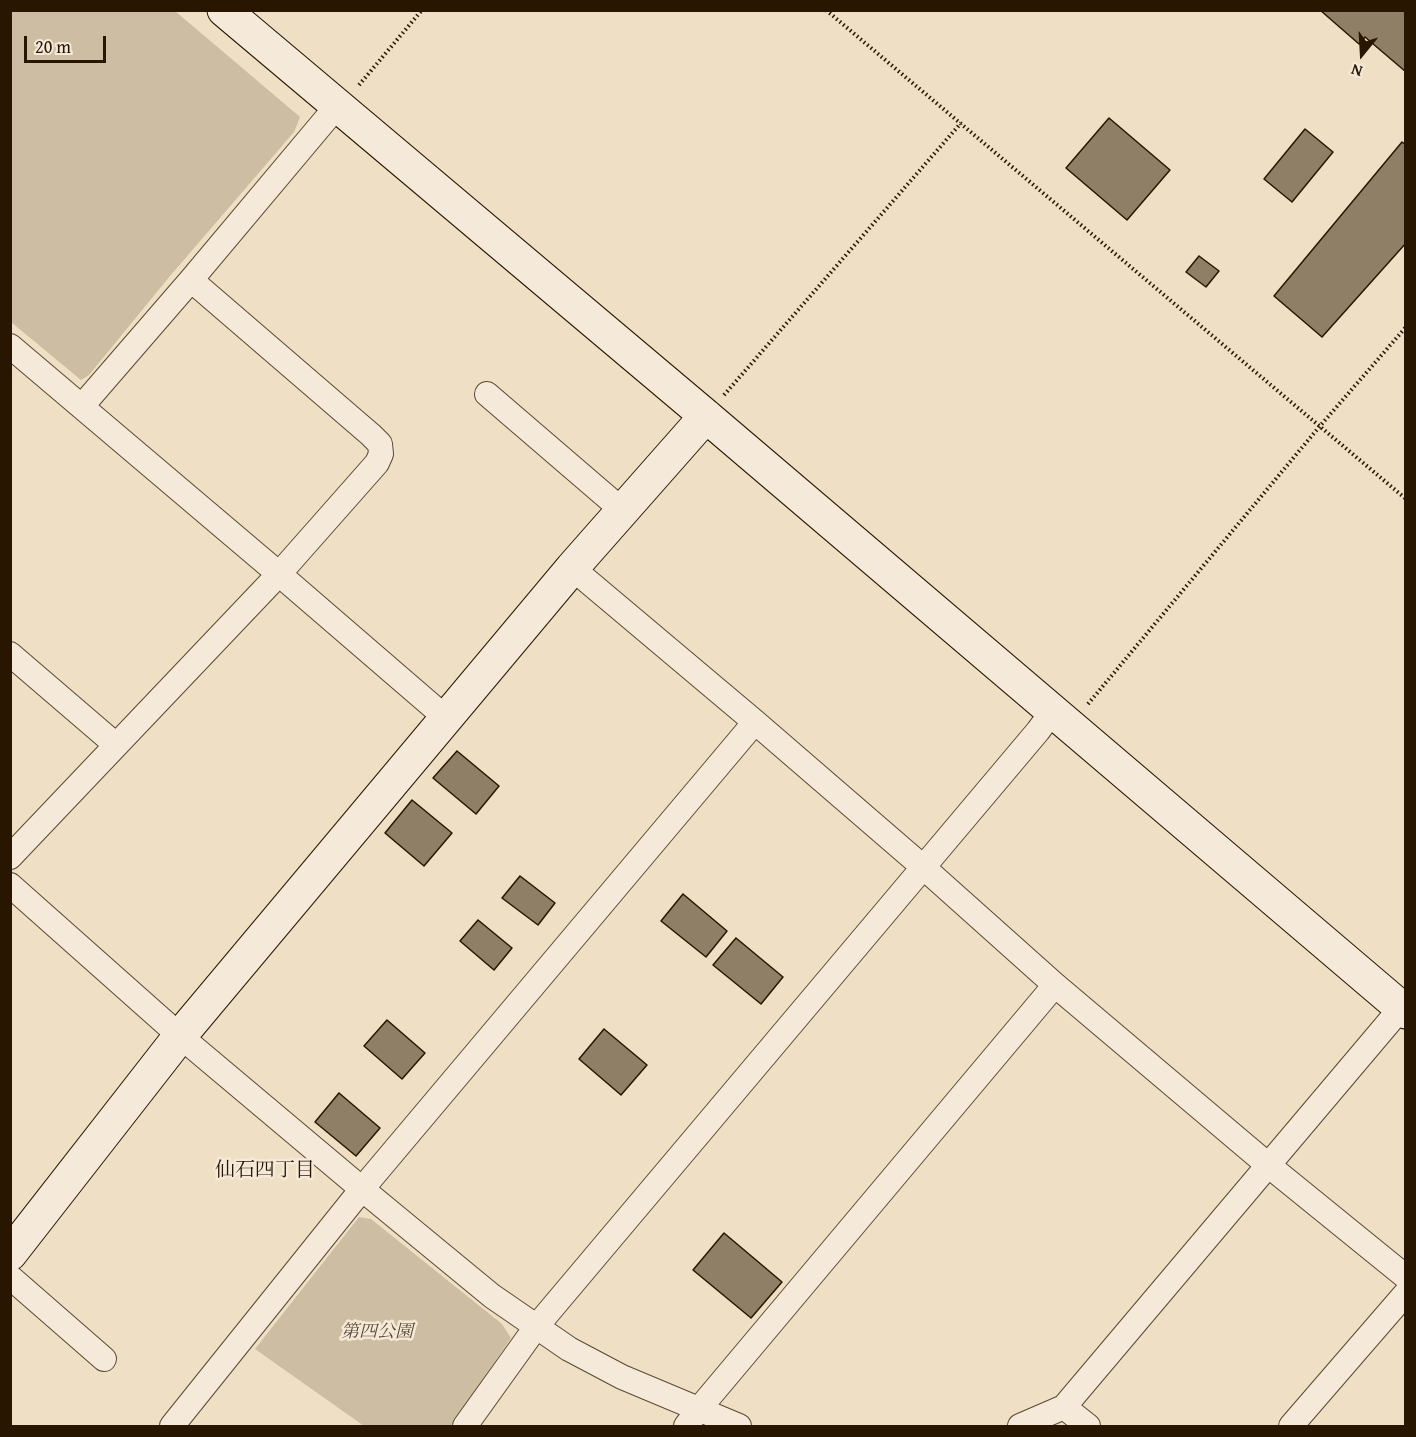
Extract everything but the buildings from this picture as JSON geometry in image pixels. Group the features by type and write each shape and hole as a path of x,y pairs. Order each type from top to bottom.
{"street":[{"path":"224,10 706,416 1403,1010 1268,1165 1064,1407 1020,1426"},
{"path":"82,406 337,106"},
{"path":"10,856 279,574 377,463 381,454 380,444 371,435 191,280"},
{"path":"10,346 446,718"},
{"path":"487,394 622,510"},
{"path":"10,1254 180,1036 572,568 706,416"},
{"path":"572,568 756,722 1054,985 1268,1165 1406,1277"},
{"path":"10,654 116,745"},
{"path":"465,1426 536,1327 923,867 1038,731 1061,718"},
{"path":"172,1426 362,1189 756,722"},
{"path":"10,885 180,1036 492,1296 569,1349 692,1418 739,1426"},
{"path":"692,1418 1054,985"},
{"path":"10,1277 104,1359"},
{"path":"1291,1426 1406,1293"},
{"path":"1064,1407 1088,1426"}],"path":[{"path":"337,106 358,85 422,10"},
{"path":"826,10 1406,499"},
{"path":"706,416 961,123"},
{"path":"1061,718 1406,327"}],"green space":[{"path":"10,11 175,11 300,117 294,132 170,276 89,375 81,380 11,322"},
{"name":"第四公園","path":"359,1217 371,1219 502,1324 511,1338 451,1426 364,1426 255,1349"}],"district":[{"name":"仙石四丁目","path":"265,1171"}]}
